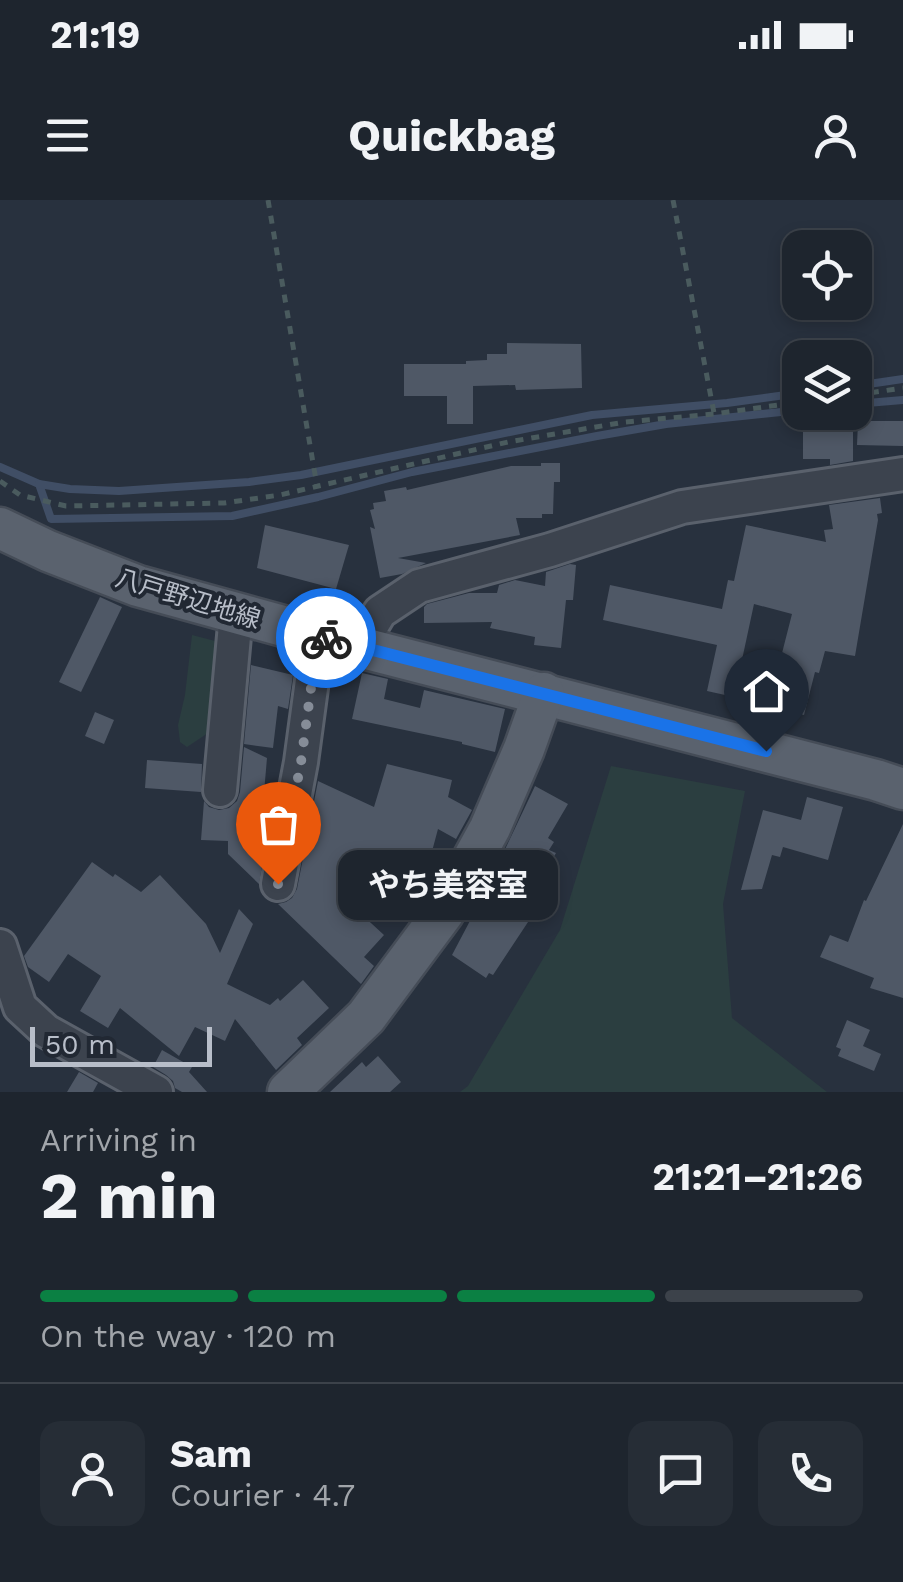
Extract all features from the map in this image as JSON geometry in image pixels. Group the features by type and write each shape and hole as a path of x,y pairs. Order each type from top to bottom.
{"main road":[{"name":"八戸野辺地線","path":"0,528 138,586 903,789"},
{"path":"288,1092 366,1017 444,912 490,828 544,693"}],"street":[{"path":"359,647 380,612 420,586 550,550 682,507 903,474"},
{"path":"220,790 236,614"},
{"path":"278,884 301,762 318,636"},
{"path":"0,946 20,1007 46,1031 156,1092"}],"path":[{"path":"268,200 316,486"},
{"path":"673,200 714,414"},
{"path":"872,392 903,388"},
{"path":"0,480 20,495 66,506 224,503 280,496 508,442 625,422 782,405"}],"shaded area":[{"path":"192,635 219,642 211,731 187,747 180,742 178,725"},
{"path":"611,766 745,791 723,904 732,1018 827,1092 460,1092 468,1086 560,930"}],"building":[{"path":"507,343 581,344 582,388 516,390 515,385 473,386 473,424 447,424 447,396 404,396 404,364 487,360 487,354 507,354"},
{"path":"903,421 903,446 857,445 858,430 872,430 872,422"},
{"path":"853,430 853,461 830,465 830,459 803,459 803,432"},
{"path":"541,463 560,463 560,482 554,482 553,514 516,518 520,535 398,558 426,563 402,574 380,578 370,510 374,509 373,503 386,501 384,491 406,487 407,490"},
{"path":"880,498 882,513 877,514 855,656 825,651 804,715 769,704 792,614 754,604 734,697 707,691 717,645 603,620 610,585 722,609 728,580 734,581 746,525 826,542 824,530 833,529 829,505"},
{"path":"265,525 349,545 336,589 257,568"},
{"path":"576,565 573,600 566,600 561,648 534,645 535,637 490,628 492,622 424,623 427,604 469,593 497,593 499,585 515,580 545,586 546,572"},
{"path":"100,597 122,607 81,692 59,682"},
{"path":"251,665 293,675 288,709 278,706 273,748 244,744"},
{"path":"362,673 388,679 384,699 420,708 424,690 505,709 495,752 352,719"},
{"path":"95,712 114,720 104,744 85,736"},
{"path":"244,747 267,758 262,816 270,817 259,884 228,854 228,841 201,840 204,801 219,810 237,801"},
{"path":"147,760 202,764 201,792 145,788"},
{"path":"387,764 452,780 448,797 472,810 456,839 438,829 427,870 436,875 424,899 378,876 359,912 384,935 364,957 374,966 361,984 278,904 292,898 297,889 318,781 374,807"},
{"path":"535,786 568,804 548,838 554,842 549,850 556,853 537,886 545,890 532,916 493,975 489,973 486,978 452,955 505,863 500,860"},
{"path":"807,797 843,807 828,860 783,847 780,857 772,855 762,889 741,890 763,810 801,820"},
{"path":"903,824 903,998 870,988 874,978 820,957 830,935 848,942 864,900"},
{"path":"92,862 141,892 160,875 206,924 220,953 239,909 253,924 227,984 270,1005 303,980 329,1008 297,1038 302,1045 276,1070 235,1019 225,1041 195,1027 179,1056 120,1008 108,1028 80,1011 101,976 68,954 49,982 28,967 24,956"},
{"path":"847,1020 870,1030 863,1046 881,1054 874,1071 838,1056 841,1049 836,1047"},
{"path":"162,1050 192,1067 189,1072 207,1092 182,1092 175,1088 173,1081 153,1067"},
{"path":"378,1056 401,1082 390,1092 330,1092 362,1062 366,1067"},
{"path":"79,1072 98,1083 93,1092 67,1092"}],"waterway":[{"path":"872,384 903,379"},
{"path":"39,484 119,491 249,482 301,475 592,415 782,395"},
{"path":"872,403 903,400"},
{"path":"0,467 39,484 51,519 232,516 412,472 597,436 782,412"}],"way so far":[{"path":"278,884 301,762 318,636 326,638"}],"place":[{"name":"やち美容室","path":"278,884"}],"route":[{"path":"326,638 766,751"}]}
